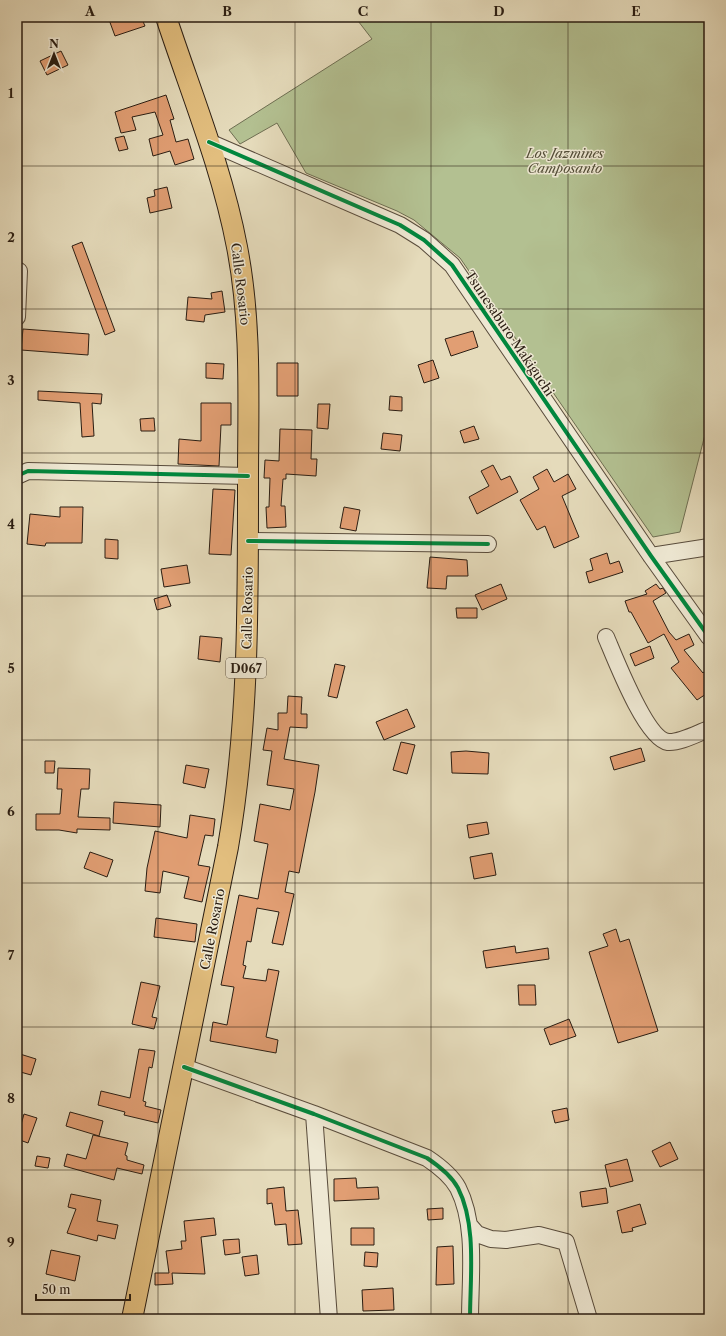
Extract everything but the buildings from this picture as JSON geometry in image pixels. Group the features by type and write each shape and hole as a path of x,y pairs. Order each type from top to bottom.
{"main road":[{"name":"Calle Rosario","path":"132,1319 214,924 238,791 246,673 248,352 244,294 230,210 209,142 166,17"}],"street":[{"name":"Tsunesaburo Makiguchi","path":"209,142 400,225 424,240 452,265 651,556 709,637"},
{"path":"17,316 19,271"},
{"path":"17,476 28,471 248,476"},
{"path":"248,541 488,544"},
{"path":"651,556 709,547"},
{"path":"606,637 641,714 660,739 668,742 676,741 709,728"},
{"path":"184,1067 314,1114 427,1158 437,1165 458,1187 470,1226 470,1319"},
{"path":"314,1114 329,1319"},
{"path":"470,1226 477,1234 492,1239 506,1240 539,1235 566,1242 589,1319"}],"green space":[{"name":"Los Jazmines Camposanto","path":"355,17 709,17 709,419 680,532 653,537 460,258 414,220 397,211 306,173 277,123 240,144 229,130 372,39"}],"cycle path":[{"path":"209,142 400,225 424,240 452,265 651,556 709,637"},
{"path":"17,476 28,471 248,476"},
{"path":"248,541 488,544"},
{"path":"184,1067 314,1114 427,1158 444,1171 458,1188 468,1218 471,1252 470,1319"}]}
